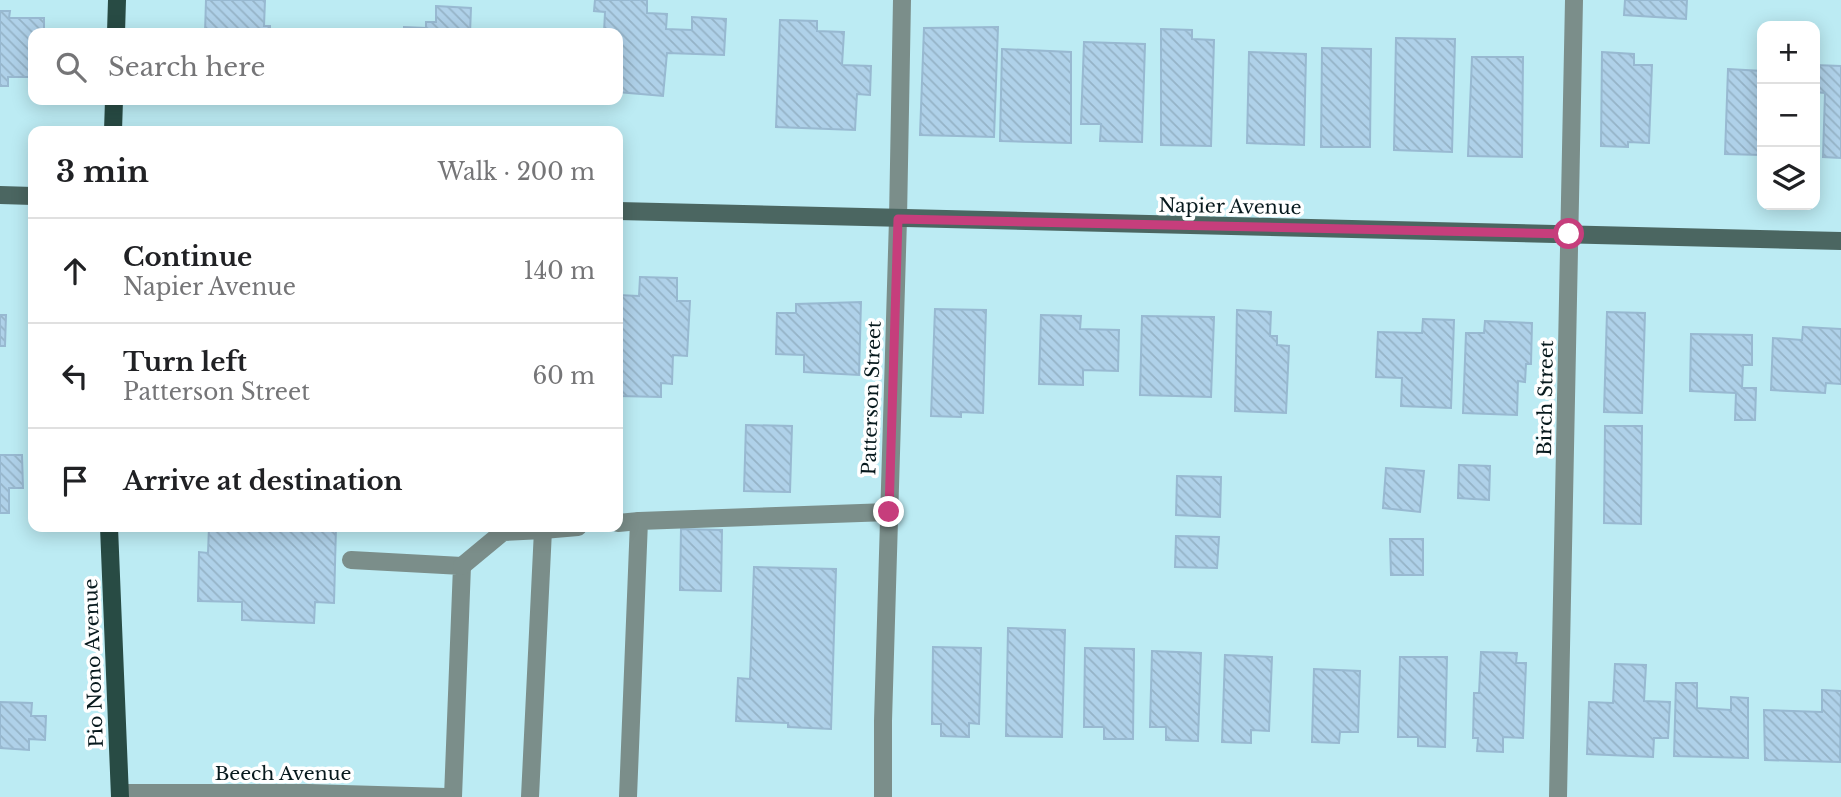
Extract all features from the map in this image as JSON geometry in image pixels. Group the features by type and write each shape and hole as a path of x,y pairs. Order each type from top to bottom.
{"main road":[{"path":"116,28 117,0"},
{"path":"113,126 114,105"},
{"name":"Pio Nono Avenue","path":"109,532 120,795"}],"street":[{"name":"Patterson Street","path":"883,797 902,0"},
{"name":"Birch Street","path":"1558,797 1574,0"},
{"path":"0,195 28,196"},
{"name":"Napier Avenue","path":"623,211 1841,241"},
{"path":"623,523 889,512"},
{"path":"628,797 639,521"},
{"path":"351,560 462,566 503,532"},
{"path":"530,797 543,532"},
{"path":"453,797 462,566"},
{"name":"Beech Avenue","path":"120,795 309,793 446,797"}],"building":[{"path":"206,0 265,0 264,26 270,28 205,28"},
{"path":"595,0 647,0 647,13 667,14 666,29 692,30 692,17 726,19 724,55 667,53 663,96 623,92 623,28 604,28 605,12 594,11"},
{"path":"1625,0 1687,0 1686,19 1624,15"},
{"path":"436,6 471,8 470,28 426,28 426,22 436,22"},
{"path":"0,11 10,11 9,18 44,18 44,28 28,28 28,77 8,77 8,86 0,86"},
{"path":"780,20 817,21 817,31 844,32 842,65 871,66 870,95 857,94 855,130 776,127"},
{"path":"998,27 994,137 920,135 924,28"},
{"path":"1161,29 1192,30 1192,39 1214,40 1211,146 1161,145"},
{"path":"1396,38 1455,39 1452,152 1394,150"},
{"path":"1084,42 1145,44 1142,142 1100,141 1101,124 1081,124"},
{"path":"1322,48 1371,49 1370,147 1321,147"},
{"path":"1002,49 1071,52 1071,143 1000,141"},
{"path":"1249,52 1306,54 1304,145 1247,143"},
{"path":"1602,52 1634,54 1634,65 1652,65 1649,143 1628,142 1628,147 1601,146"},
{"path":"1472,57 1523,57 1522,157 1468,156"},
{"path":"1820,65 1841,66 1841,158 1823,157 1825,93 1820,92"},
{"path":"1728,69 1757,71 1757,155 1725,154"},
{"path":"640,277 677,278 677,301 690,301 687,356 673,355 672,384 661,383 661,397 623,396 623,295 639,296"},
{"path":"861,302 859,375 804,372 804,355 776,354 777,313 796,313 796,304"},
{"path":"935,309 986,310 983,413 961,412 961,417 931,416"},
{"path":"1237,310 1271,312 1270,336 1277,336 1277,345 1289,346 1286,413 1235,411"},
{"path":"1607,312 1645,313 1642,413 1604,412"},
{"path":"0,315 6,315 5,346 0,346"},
{"path":"1041,315 1081,316 1080,329 1119,330 1118,371 1083,370 1083,385 1039,384"},
{"path":"1142,316 1214,317 1211,397 1140,395"},
{"path":"1423,319 1454,320 1451,408 1401,406 1402,378 1376,377 1378,332 1422,333"},
{"path":"1485,321 1532,323 1531,364 1526,364 1525,382 1518,381 1517,415 1463,413 1466,333 1484,333"},
{"path":"1803,327 1841,329 1841,384 1826,383 1825,393 1771,390 1773,338 1802,340"},
{"path":"1691,334 1752,335 1752,365 1743,365 1742,388 1756,388 1755,420 1735,420 1736,393 1690,391"},
{"path":"746,425 792,426 790,492 744,491"},
{"path":"1605,426 1642,426 1641,524 1604,523"},
{"path":"0,455 22,455 23,488 9,488 9,513 0,513"},
{"path":"1459,465 1490,466 1489,500 1458,498"},
{"path":"1386,468 1424,471 1420,512 1383,508"},
{"path":"1177,476 1221,477 1220,517 1176,515"},
{"path":"681,529 722,530 721,591 680,590"},
{"path":"209,532 336,532 334,603 315,602 314,623 242,620 242,602 198,601 199,552 208,553"},
{"path":"1176,536 1219,537 1217,568 1175,567"},
{"path":"1390,539 1423,539 1423,575 1391,575"},
{"path":"754,567 836,569 831,729 788,727 788,723 736,721 738,678 750,679"},
{"path":"1008,628 1065,630 1062,737 1006,736"},
{"path":"933,647 981,648 979,724 969,723 969,737 941,736 941,724 932,724"},
{"path":"1085,648 1134,649 1133,739 1104,739 1104,727 1084,727"},
{"path":"1152,651 1201,653 1198,741 1166,740 1166,727 1150,727"},
{"path":"1481,652 1517,653 1516,663 1526,663 1523,738 1503,737 1503,752 1477,751 1478,738 1473,738 1474,693 1479,693"},
{"path":"1225,655 1272,657 1269,731 1251,730 1251,743 1222,742"},
{"path":"1400,657 1447,657 1445,747 1418,746 1418,737 1398,737"},
{"path":"1615,664 1646,665 1644,701 1670,702 1668,738 1654,738 1653,757 1587,754 1589,702 1613,703"},
{"path":"1314,669 1360,671 1358,732 1340,732 1339,743 1312,742"},
{"path":"1676,683 1697,683 1697,708 1731,710 1731,697 1748,698 1748,758 1674,756"},
{"path":"1822,690 1841,691 1840,762 1765,760 1764,710 1822,712"},
{"path":"0,702 32,703 31,716 46,716 45,740 29,739 29,750 0,748"}],"route":[{"path":"889,512 898,219 1569,234"}]}
